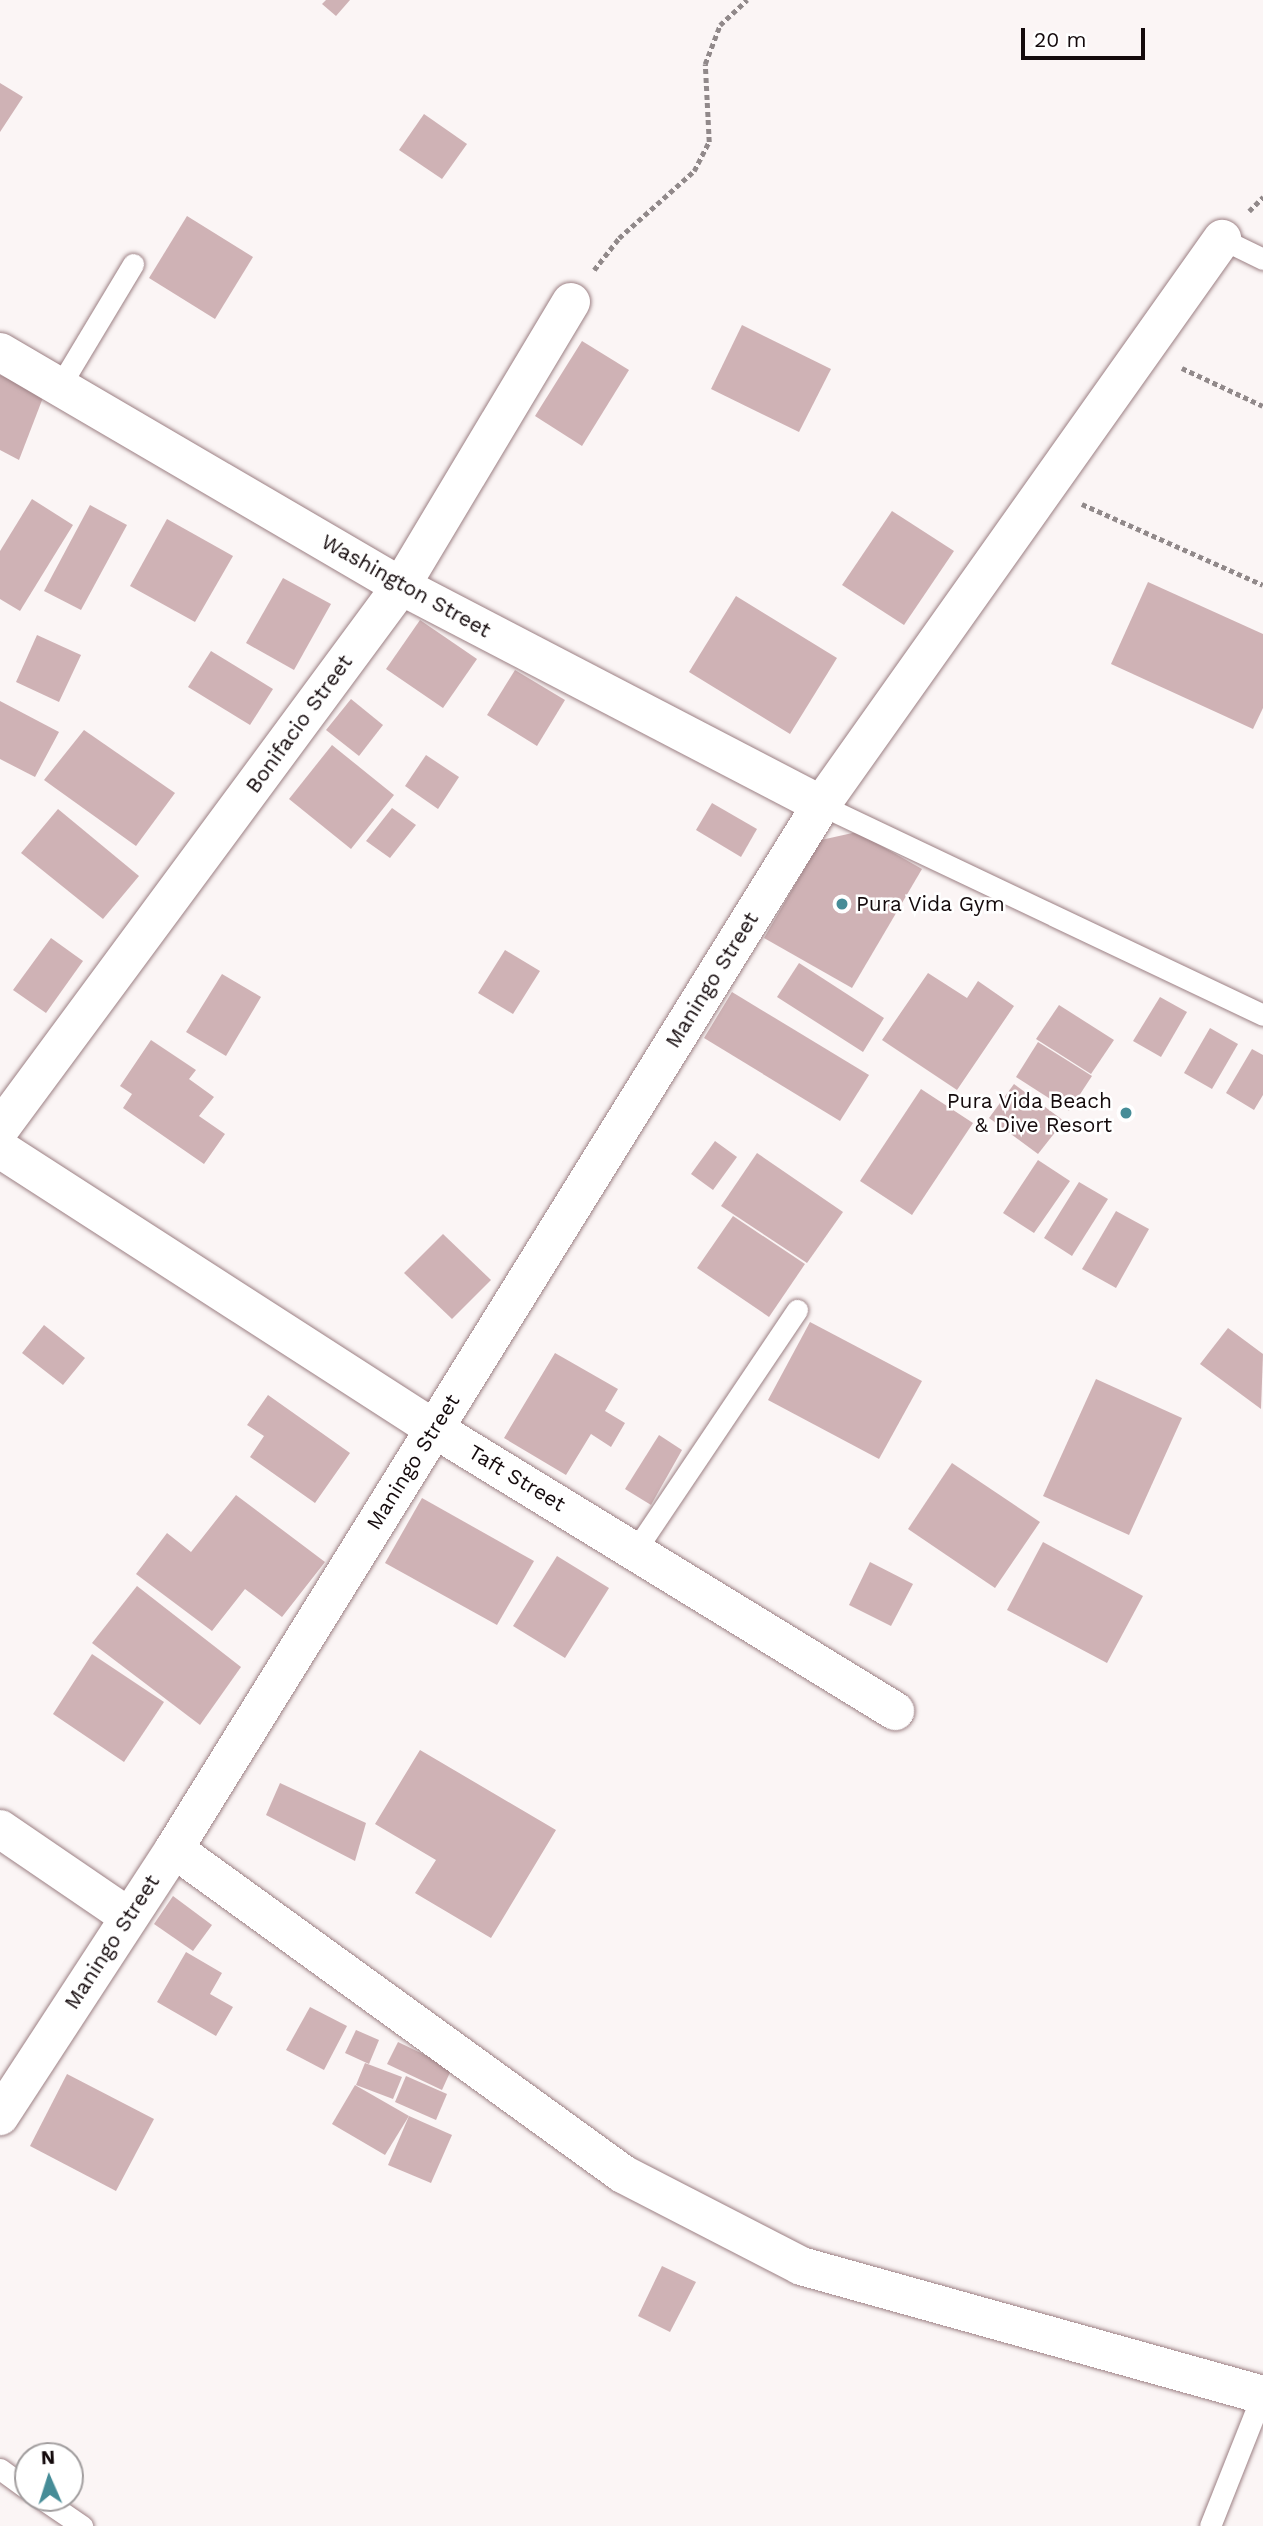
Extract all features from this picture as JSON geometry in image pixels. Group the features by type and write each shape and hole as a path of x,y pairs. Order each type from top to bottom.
{"street":[{"name":"Maningo Street","path":"0,2116 127,1915 174,1849 821,805 1222,239"},
{"name":"Bonifacio Street","path":"0,1129 401,586 570,302"},
{"name":"Washington Street","path":"0,352 61,384 401,586 821,805"},
{"name":"Taft Street","path":"0,1149 433,1428 636,1548 895,1711"},
{"path":"0,1829 127,1915"},
{"path":"174,1849 623,2174 801,2266 1262,2395"}],"lane":[{"path":"1222,239 1263,259"},
{"path":"61,384 134,264"},
{"path":"821,805 1263,1015"},
{"path":"636,1548 797,1310"},
{"path":"1210,2526 1262,2395"},
{"path":"62,2512 82,2526"}],"path":[{"path":"570,302 619,238 694,172 709,142 705,64 720,26 747,0"},
{"path":"1144,350 1263,406"},
{"path":"1046,488 1263,584"}],"building":[{"path":"326,0 350,0 336,16 322,4"},
{"path":"0,83 23,97 0,132"},
{"path":"424,114 467,144 442,179 399,150"},
{"path":"187,216 253,257 215,319 149,278"},
{"path":"742,325 831,369 799,432 711,389"},
{"path":"582,341 629,370 582,446 535,416"},
{"path":"0,375 44,395 19,460 0,450"},
{"path":"32,499 73,525 20,611 0,599 0,551"},
{"path":"90,505 127,525 81,610 44,591"},
{"path":"892,511 954,551 904,625 842,585"},
{"path":"167,519 233,556 195,622 130,586"},
{"path":"283,578 331,604 294,670 246,643"},
{"path":"1148,582 1263,634 1263,708 1253,729 1111,664"},
{"path":"736,596 837,658 790,734 689,672"},
{"path":"420,620 477,659 443,708 386,669"},
{"path":"37,635 81,655 59,702 16,682"},
{"path":"211,651 273,689 250,725 188,687"},
{"path":"515,670 565,700 537,746 487,715"},
{"path":"351,699 383,725 359,756 326,730"},
{"path":"0,701 59,732 35,777 0,759"},
{"path":"84,730 175,793 136,846 44,780"},
{"path":"332,745 394,795 351,849 289,799"},
{"path":"426,755 459,777 438,809 405,786"},
{"path":"712,803 757,829 741,857 696,830"},
{"path":"392,808 416,825 390,858 366,841"},
{"path":"58,809 139,876 103,919 21,853"},
{"path":"857,832 922,869 852,988 764,938 821,840"},
{"path":"51,938 83,961 46,1013 13,990"},
{"path":"505,950 540,971 513,1014 478,993"},
{"path":"799,963 884,1018 863,1052 777,997"},
{"path":"928,973 967,998 978,981 1014,1006 957,1090 882,1040"},
{"path":"222,974 261,997 226,1056 186,1032"},
{"path":"732,992 869,1075 840,1121 704,1038"},
{"path":"1160,997 1187,1012 1161,1057 1133,1041"},
{"path":"1059,1005 1114,1040 1091,1074 1036,1039"},
{"path":"1210,1028 1238,1044 1212,1089 1184,1073"},
{"path":"151,1040 196,1070 189,1079 214,1097 199,1116 225,1134 204,1164 123,1108 132,1094 120,1086"},
{"path":"1038,1042 1092,1076 1069,1111 1016,1077"},
{"path":"1252,1049 1263,1055 1263,1095 1254,1110 1226,1093"},
{"path":"1014,1084 1064,1121 1038,1154 989,1118"},
{"path":"921,1089 973,1123 912,1215 860,1181"},
{"path":"715,1141 737,1157 713,1190 691,1174"},
{"path":"757,1153 843,1212 807,1263 721,1206"},
{"path":"1038,1160 1070,1181 1034,1233 1003,1213"},
{"path":"1079,1182 1108,1199 1072,1256 1044,1238"},
{"path":"1116,1211 1149,1229 1116,1288 1082,1269"},
{"path":"733,1216 805,1264 769,1317 697,1268"},
{"path":"443,1234 491,1280 452,1319 404,1273"},
{"path":"810,1322 922,1381 879,1459 768,1400"},
{"path":"44,1325 85,1358 63,1385 22,1353"},
{"path":"1228,1328 1263,1354 1261,1409 1200,1364"},
{"path":"555,1353 618,1389 605,1411 625,1423 611,1447 591,1434 566,1475 504,1438"},
{"path":"1096,1379 1182,1418 1129,1535 1043,1496"},
{"path":"268,1395 350,1453 315,1503 250,1457 264,1436 247,1425"},
{"path":"659,1435 682,1450 651,1505 625,1489"},
{"path":"952,1463 1040,1522 995,1588 908,1529"},
{"path":"236,1495 325,1562 282,1617 245,1589 212,1631 136,1574 167,1533 191,1552"},
{"path":"422,1498 534,1561 497,1625 385,1563"},
{"path":"1043,1542 1143,1596 1107,1663 1007,1610"},
{"path":"557,1556 609,1588 565,1658 513,1626"},
{"path":"870,1562 913,1584 891,1626 849,1605"},
{"path":"137,1586 241,1667 200,1725 92,1643"},
{"path":"92,1654 164,1702 124,1762 53,1714"},
{"path":"420,1750 556,1830 491,1938 415,1893 436,1860 375,1824"},
{"path":"280,1783 366,1823 355,1861 266,1815"},
{"path":"173,1896 212,1925 193,1951 154,1924"},
{"path":"186,1952 222,1973 210,1994 233,2007 216,2036 157,2002"},
{"path":"310,2007 347,2026 324,2070 286,2050"},
{"path":"356,2030 379,2040 369,2064 345,2053"},
{"path":"398,2042 452,2068 442,2090 387,2064"},
{"path":"365,2063 402,2077 393,2099 356,2085"},
{"path":"67,2074 154,2119 116,2191 30,2146"},
{"path":"406,2076 447,2094 436,2120 395,2102"},
{"path":"355,2085 409,2116 385,2155 332,2124"},
{"path":"409,2116 452,2135 431,2183 388,2165"},
{"path":"662,2266 696,2282 670,2332 638,2316"}],"place":[{"name":"Pura Vida Gym","path":"842,904"},
{"name":"Pura Vida Beach & Dive Resort","path":"1126,1113"}]}
